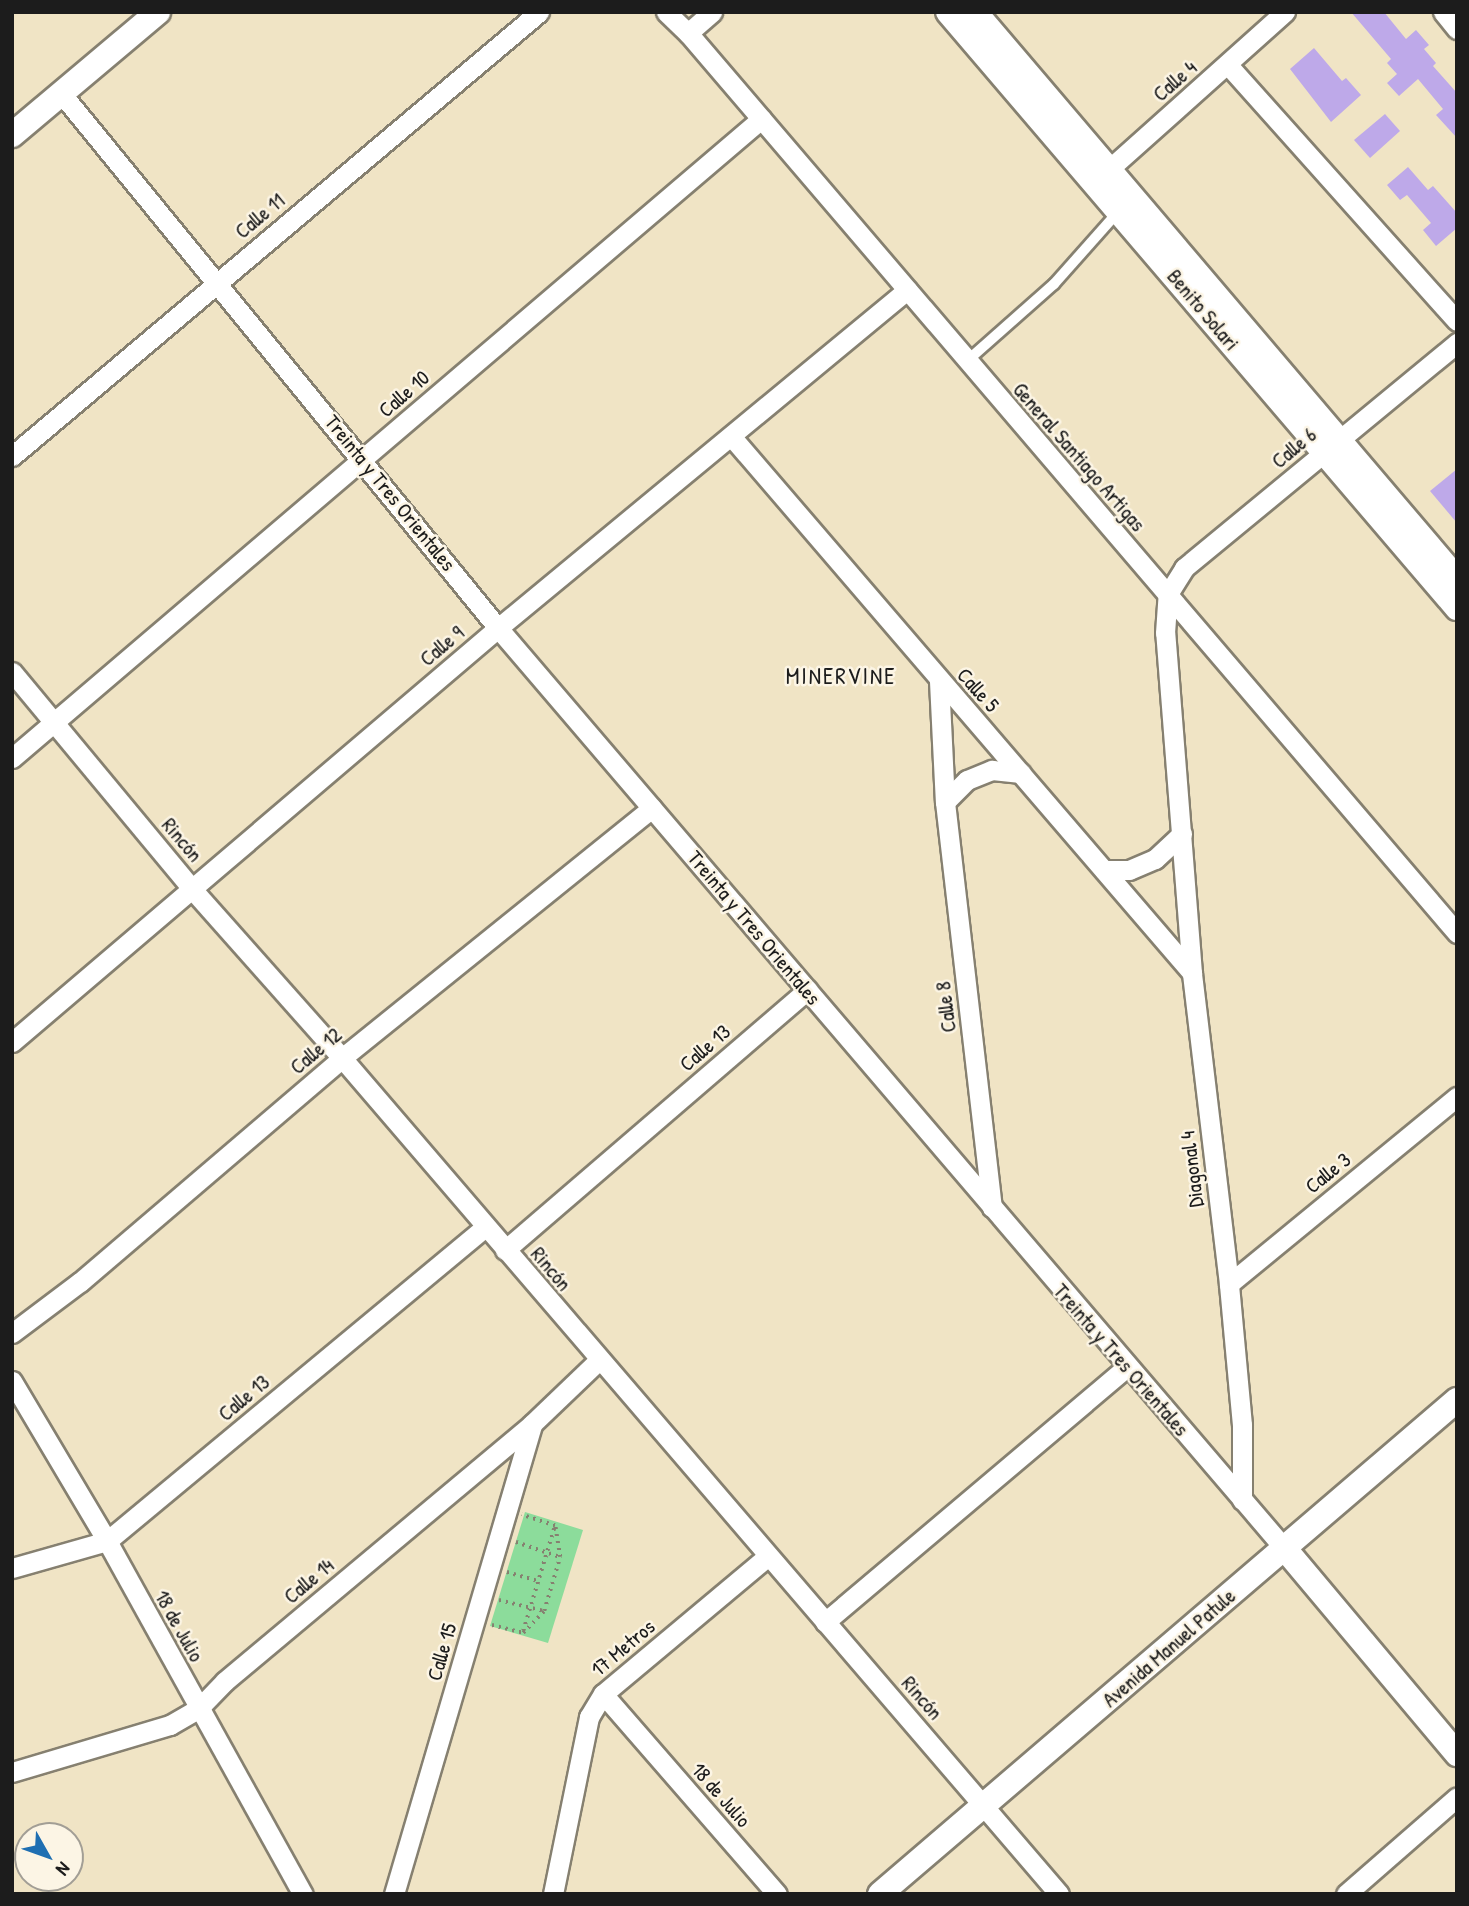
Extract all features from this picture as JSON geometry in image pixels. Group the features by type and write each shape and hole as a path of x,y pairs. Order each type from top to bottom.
{"street":[{"path":"12,135 158,12"},
{"name":"Calle 11","path":"12,456 539,12"},
{"name":"General Santiago Artigas","path":"666,12 688,33 1457,933"},
{"path":"688,33 712,12"},
{"name":"Benito Solari","path":"948,12 1101,176 1331,446 1457,608"},
{"name":"Benito Solari","path":"975,12 1101,176 1119,212 1331,446 1457,579"},
{"name":"Calle 4","path":"1101,176 1228,65 1264,19 1285,12"},
{"path":"1443,12 1457,29"},
{"path":"1228,65 1457,321"},
{"name":"Treinta y Tres Orientales","path":"61,93 363,459 498,628 1457,1754"},
{"name":"Calle 10","path":"12,758 761,119"},
{"name":"Calle 9","path":"12,1042 498,628 907,290"},
{"name":"Calle 6","path":"1168,594 1184,568 1457,343"},
{"name":"Calle 5","path":"731,436 1192,973"},
{"name":"Diagonal 4","path":"1168,594 1165,633 1192,973 1229,1284 1242,1425 1242,1500"},
{"name":"Rincón","path":"12,673 192,889 342,1058 598,1360 985,1805 1059,1894"},
{"name":"Calle 8","path":"939,681 945,802 992,1208"},
{"path":"945,802 967,780 992,770 1021,773"},
{"name":"Calle 12","path":"12,1333 80,1282 342,1058 652,808"},
{"path":"1104,870 1129,870 1155,859 1182,834"},
{"name":"Calle 13","path":"505,1250 807,990"},
{"name":"Calle 3","path":"1229,1284 1457,1097"},
{"name":"Calle 13","path":"12,1568 107,1541 485,1227"},
{"name":"Calle 14","path":"12,1772 170,1725 199,1709 225,1681 532,1424 598,1360"},
{"path":"825,1622 1127,1367"},
{"name":"18 de Julio","path":"12,1381 107,1541 303,1894"},
{"name":"Avenida Manuel Patule","path":"880,1894 1457,1400"},
{"name":"Calle 15","path":"394,1894 532,1424"},
{"name":"17 Metros","path":"552,1894 589,1717 603,1694 767,1557"},
{"name":"18 de Julio","path":"603,1694 777,1894"},
{"path":"1346,1894 1457,1797"}],"lane":[{"path":"967,361 1054,284 1119,212"}],"path":[{"path":"507,1509 555,1526"},
{"path":"523,1633 555,1526"},
{"path":"523,1633 544,1611 560,1557 555,1526"},
{"path":"499,1537 560,1557"},
{"path":"491,1567 538,1581"},
{"path":"482,1596 544,1611"},
{"path":"475,1620 523,1633"}],"green space":[{"path":"525,1512 583,1530 548,1643 490,1626"}],"building":[{"path":"1351,12 1384,12 1406,39 1416,30 1429,45 1424,49 1436,63 1433,66 1457,93 1457,138 1436,115 1443,109 1418,79 1399,96 1387,83 1397,74 1387,63 1391,59"},
{"path":"1314,48 1342,81 1346,78 1361,95 1331,122 1290,69"},
{"path":"1385,114 1400,131 1370,158 1354,140"},
{"path":"1408,167 1428,190 1433,186 1457,213 1457,228 1436,246 1423,230 1431,223 1407,195 1400,200 1387,185"},
{"path":"1457,469 1457,523 1430,491"}],"district":[{"name":"MINERVINE","path":"841,676"}]}
